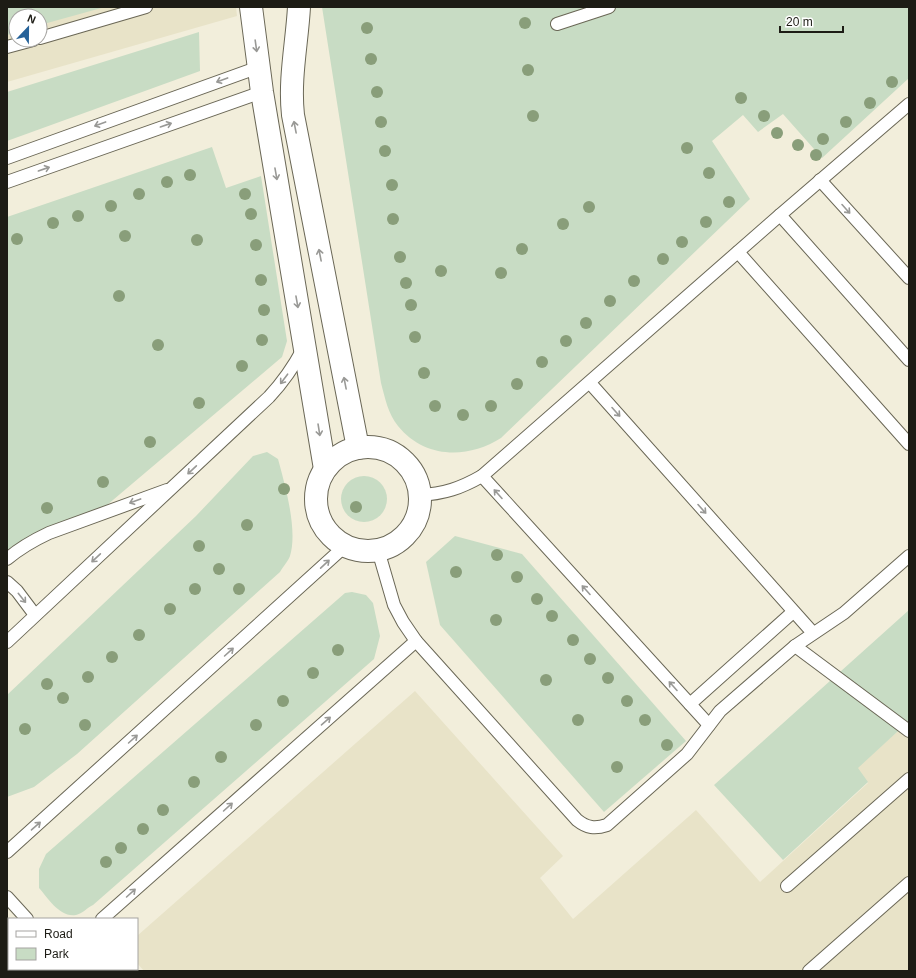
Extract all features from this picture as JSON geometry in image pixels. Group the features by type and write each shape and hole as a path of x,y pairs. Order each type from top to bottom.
{"street":[{"path":"251,7 262,92 325,469"},
{"path":"299,7 291,80 293,115 358,448"},
{"path":"358,448 372,448 386,451 399,458 409,468 416,481 419,495 419,507 416,519 409,530 390,546 378,550 356,550 345,546 332,537 322,525 317,511 316,495 318,481 325,469 334,459 345,452 358,448"}],"lane":[{"path":"48,36 146,7"},
{"path":"557,24 610,7"},
{"path":"7,158 258,66"},
{"path":"7,182 262,92"},
{"path":"419,495 449,491 466,485 482,476 909,104"},
{"path":"820,180 909,278"},
{"path":"780,215 909,360"},
{"path":"738,252 909,444"},
{"path":"7,642 270,397 295,364 305,346"},
{"path":"590,383 813,633"},
{"path":"482,476 709,725"},
{"path":"7,559 33,540 49,533 172,488"},
{"path":"7,852 345,546"},
{"path":"378,550 394,605 416,641 577,820 591,828 600,828 607,825 687,754 720,711 795,646 844,613 909,556"},
{"path":"7,582 17,591 35,615"},
{"path":"690,704 793,612"},
{"path":"103,918 416,641"},
{"path":"795,646 909,730"},
{"path":"787,886 909,779"},
{"path":"809,971 909,883"},
{"path":"7,897 26,918"}],"shaded area":[{"path":"7,7 236,7 237,16 7,82"},
{"path":"415,691 563,856 540,878 573,919 696,810 760,882 868,783 857,768 909,721 909,971 144,971 138,964 138,935"}],"green space":[{"path":"7,7 105,7 48,23 48,8 8,8 7,35"},
{"path":"322,7 909,7 909,78 822,158 783,114 758,132 743,115 712,141 750,199 501,438 475,450 447,452 434,450 421,445 409,437 398,426 389,411 381,383"},
{"path":"199,32 200,71 7,141 7,92"},
{"path":"212,147 226,188 261,176 287,341 282,357 100,511 7,557 7,217"},
{"path":"267,452 278,459 292,521 292,545 290,556 280,572 77,754 34,787 7,797 7,695 196,516 253,456"},
{"path":"364,476 377,480 383,486 387,499 383,512 377,518 364,522 351,518 345,512 341,499 345,486 351,480"},
{"path":"455,536 522,554 686,741 604,812 440,625 426,562"},
{"path":"352,592 366,595 373,603 380,636 374,659 93,905 76,915 70,915 60,910 50,902 39,888 39,869 46,854 345,593"},
{"path":"909,610 909,721 858,768 868,782 783,860 714,785"}]}
